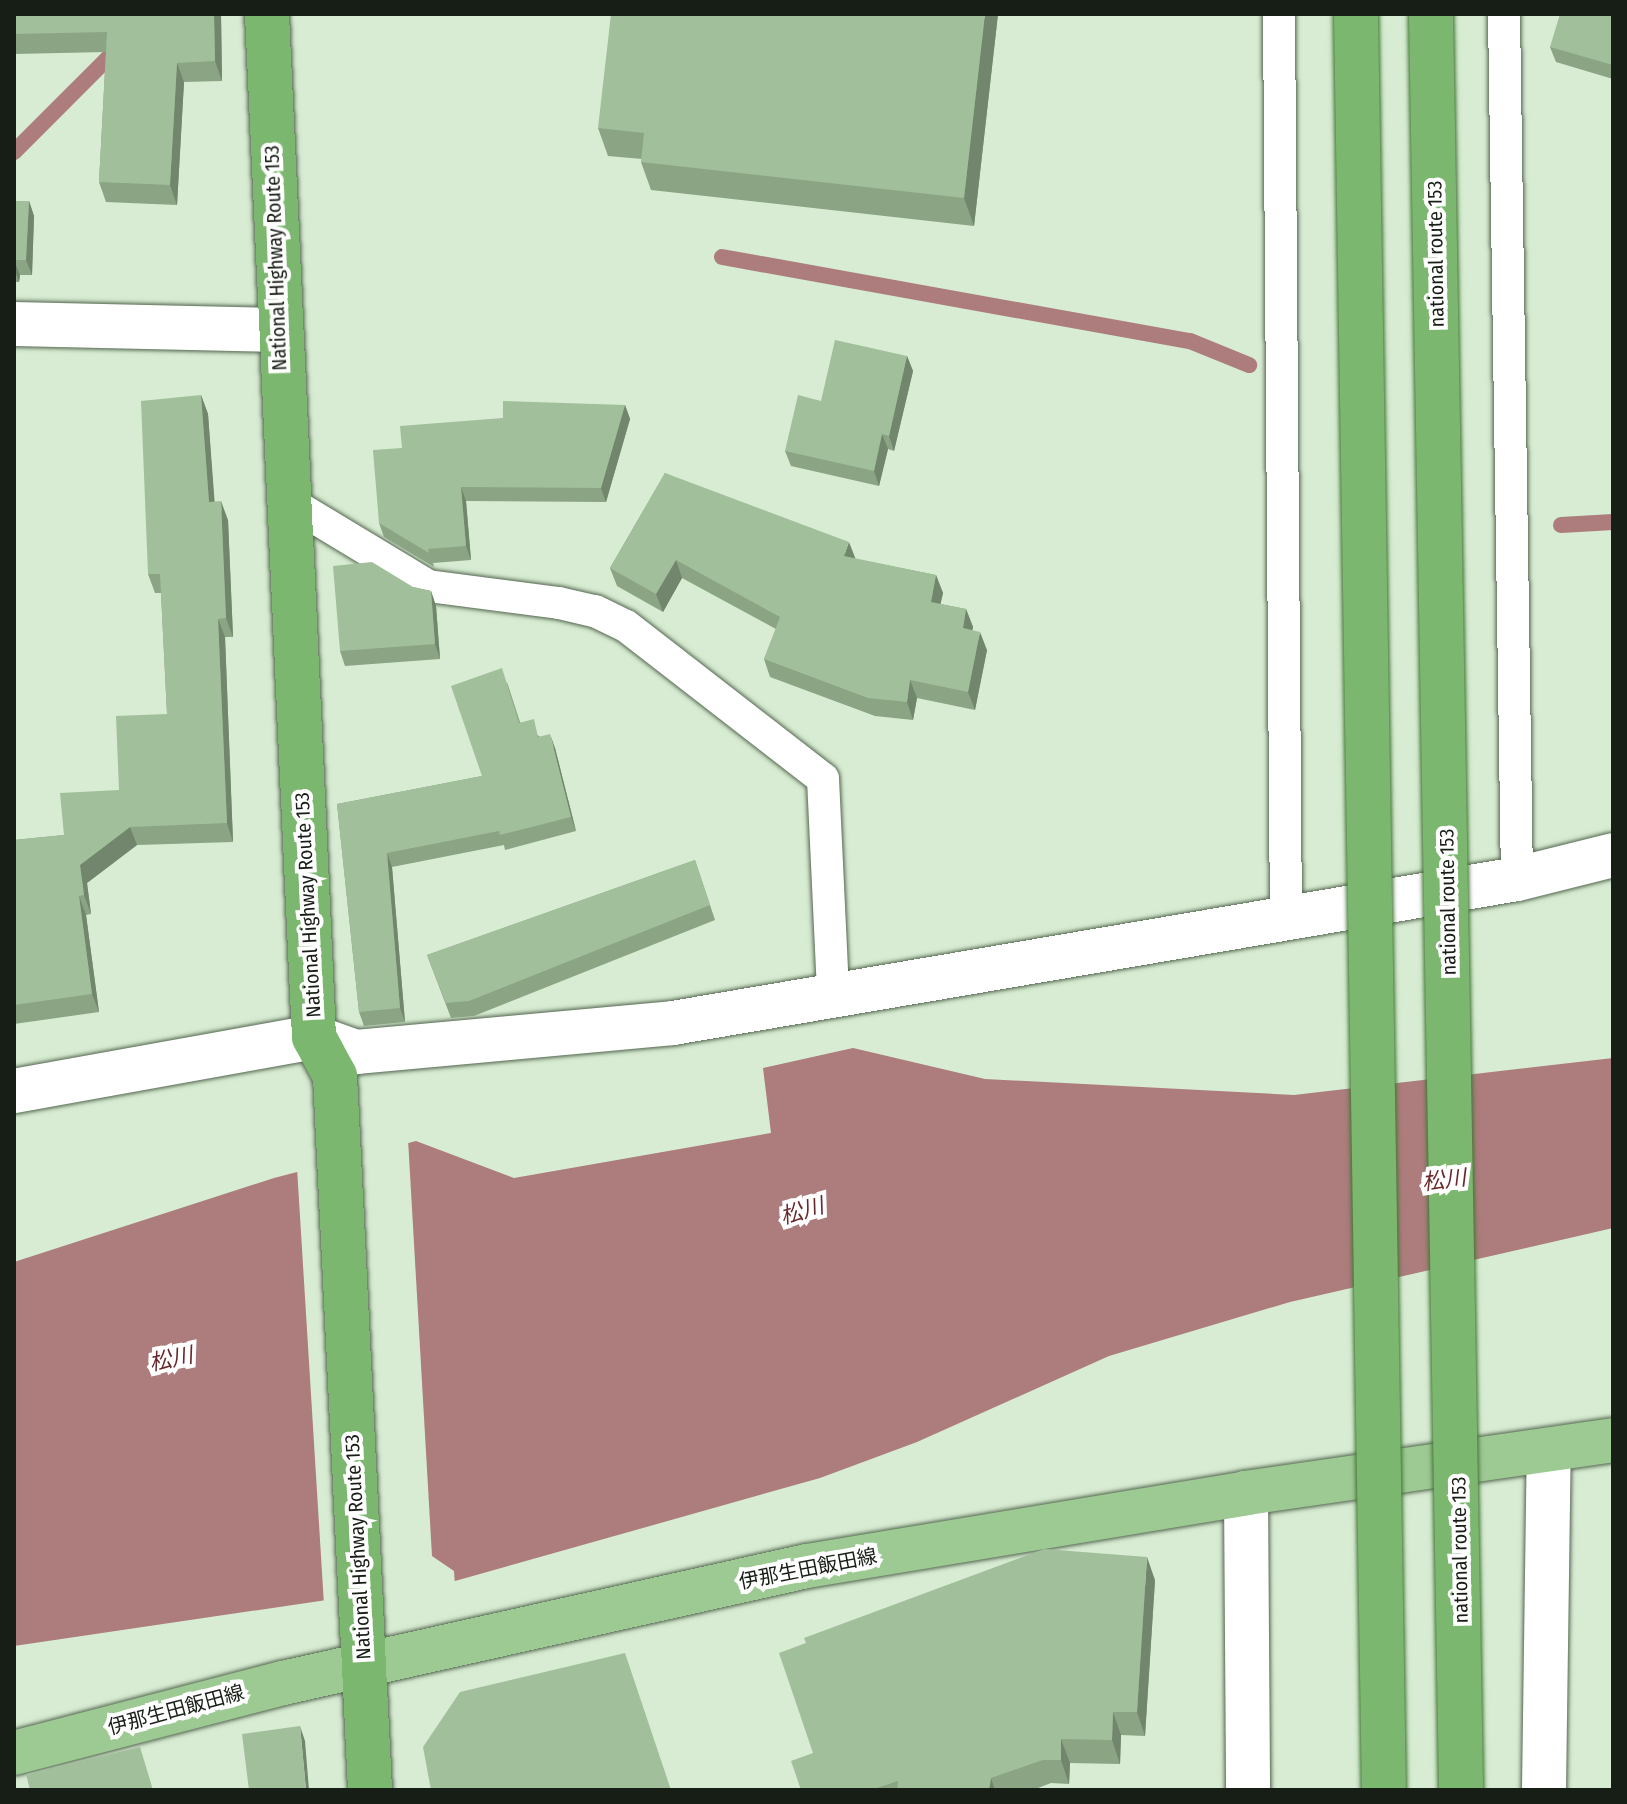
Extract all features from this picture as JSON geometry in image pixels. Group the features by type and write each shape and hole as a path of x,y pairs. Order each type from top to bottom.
{"highway":[{"name":"National Highway Route 153","path":"267,14 279,330 314,1037 335,1076 370,1790"},
{"path":"1356,14 1384,1790"},
{"name":"national route 153","path":"1431,14 1461,1790"}],"main road":[{"name":"伊那生田飯田線","path":"14,1753 365,1665 807,1566 1246,1493 1613,1440"}],"street":[{"path":"14,324 279,330"},
{"path":"14,1091 314,1037 356,1052 673,1023 1517,879 1613,855"},
{"path":"1544,1790 1549,1450"},
{"path":"1246,1493 1248,1790"}],"lane":[{"path":"1279,14 1286,918"},
{"path":"1504,14 1517,879"},
{"path":"289,502 428,586 571,606 626,626 823,779 833,995"}],"water":[{"name":"松川","path":"853,1048 985,1079 1294,1095 1613,1058 1613,1228 1290,1302 1109,1356 917,1442 820,1478 455,1581 14,1646 14,1262 274,1178 416,1141 514,1178 771,1133 763,1068"}],"pier":[{"path":"408,1139 432,1556 454,1571 455,1585 324,1605 297,1168"}],"building":[{"path":"14,14 214,14 215,61 177,63 170,185 99,182 107,32 14,34"},
{"path":"611,14 985,14 964,198 641,162 644,133 598,128"},
{"path":"1560,14 1613,14 1613,65 1550,47"},
{"path":"14,201 29,201 26,260 14,260"},
{"path":"835,340 907,356 889,436 882,434 874,471 785,451 798,395 821,401"},
{"path":"201,395 209,502 221,501 226,618 218,619 227,823 130,827 80,865 84,895 79,896 92,994 14,1005 14,840 64,835 60,793 119,790 116,716 167,714 160,574 148,574 141,401"},
{"path":"503,401 625,405 601,488 461,487 466,546 428,549 429,553 379,523 373,450 402,448 400,426 503,418"},
{"path":"665,473 849,542 844,556 936,575 931,602 966,609 963,628 980,632 968,692 910,680 907,702 868,698 764,659 780,617 676,560 656,594 610,568"},
{"path":"372,562 413,587 431,591 435,644 340,651 333,566"},
{"path":"502,668 519,723 534,719 538,737 550,734 571,817 500,835 499,831 387,853 400,1008 359,1012 337,804 482,776 451,686"},
{"path":"695,860 710,905 469,1001 446,1003 427,955"},
{"path":"1044,1549 1147,1557 1137,1712 1113,1712 1112,1740 1061,1739 1061,1760 1043,1760 991,1778 989,1790 897,1790 898,1781 871,1790 801,1790 791,1761 813,1753 779,1653 806,1643 804,1638"},
{"path":"625,1653 671,1790 431,1790 423,1747 460,1692"},
{"path":"300,1726 306,1790 249,1790 242,1734"},
{"path":"140,1747 153,1790 30,1790 26,1774"}],"waterway":[{"path":"14,152 120,46"},
{"path":"722,257 1190,341 1249,365"},
{"path":"1561,525 1613,522"}]}
